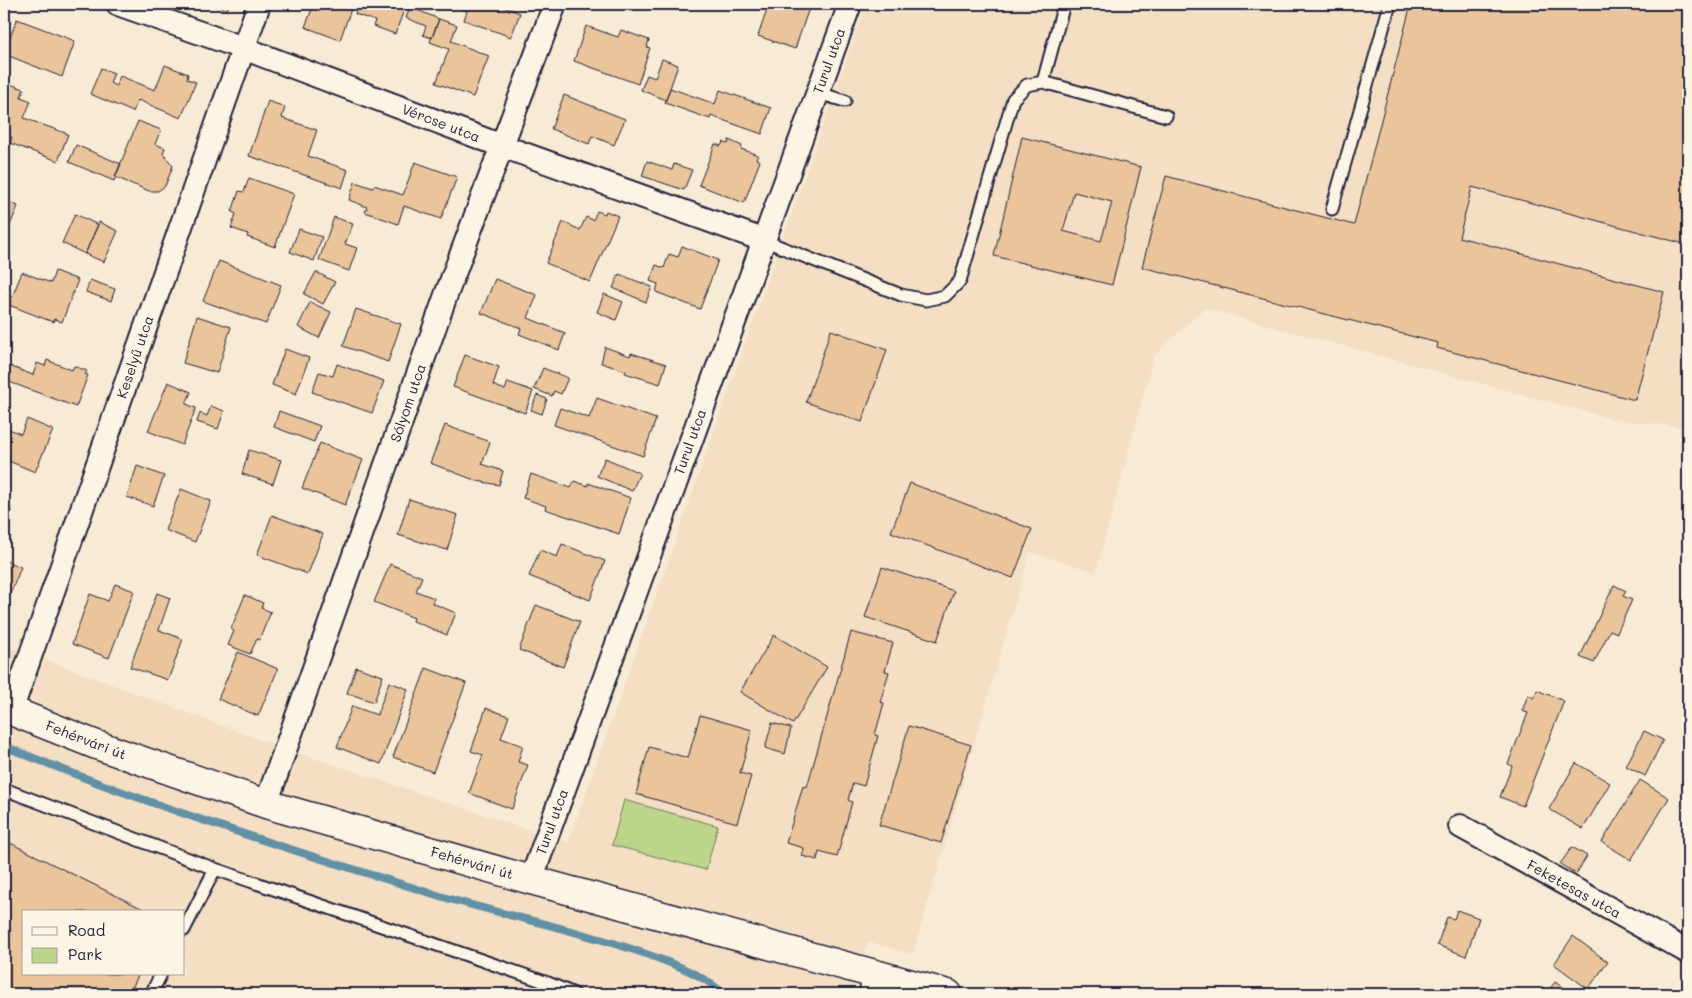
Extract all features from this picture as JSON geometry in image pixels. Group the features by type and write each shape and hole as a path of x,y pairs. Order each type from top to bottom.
{"main road":[{"name":"Fehérvári út","path":"8,709 94,744 266,804 531,880 876,985 948,994"}],"street":[{"name":"Vércse utca","path":"118,4 243,48 502,146 763,240"},
{"name":"Keselyű utca","path":"8,709 260,4"},
{"name":"Sólyom utca","path":"266,804 446,295 555,4"},
{"name":"Turul utca","path":"531,880 850,4"},
{"name":"Feketesas utca","path":"1460,826 1688,952"}],"lane":[{"path":"1043,82 1064,4"},
{"path":"1332,209 1390,4"},
{"path":"763,240 901,295 926,300 945,296 960,281 1013,99 1027,85 1043,82 1166,116"},
{"path":"818,93 845,101"},
{"path":"4,789 215,869 548,983 574,994"},
{"path":"185,928 215,869"},
{"path":"151,994 160,976"},
{"path":"542,994 548,983"}],"shaded area":[{"path":"866,4 1688,4 1688,428 1612,419 1204,308 1154,356 1096,572 1030,552 913,954 868,942 852,994 4,994 4,644 266,742 568,843"}],"green space":[{"path":"624,800 718,826 706,870 612,845"}],"building":[{"path":"211,4 229,4 227,10"},
{"path":"314,4 346,4 345,7 351,9 340,40 305,27"},
{"path":"355,4 398,5 397,7 404,10 395,34 373,26 375,21 355,14 358,5"},
{"path":"455,4 496,4 520,13 511,37 464,20 467,11 454,6"},
{"path":"769,4 798,4 809,8 795,49 758,36"},
{"path":"1411,4 1688,4 1688,245 1472,187 1459,237 1664,292 1635,400 1437,348 1438,343 1142,267 1166,176 1354,225"},
{"path":"410,7 439,19 432,38 423,35 426,26 406,18"},
{"path":"17,19 75,41 62,77 4,54"},
{"path":"439,19 457,25 451,41 489,56 473,97 436,83 449,49 430,42"},
{"path":"586,26 618,37 621,30 649,40 647,47 650,48 638,84 574,61"},
{"path":"662,59 678,65 666,100 641,90 647,75 655,78"},
{"path":"165,65 188,74 187,79 196,82 181,118 138,100 133,112 90,94 101,68 114,73 110,83 116,86 120,76 155,90"},
{"path":"10,84 24,89 21,97 31,101 24,118 68,134 58,161 10,143 12,137 4,134 4,91 7,92"},
{"path":"670,88 715,104 720,90 771,108 762,134 711,116 710,119 665,103"},
{"path":"564,95 625,119 614,145 592,136 589,144 551,129"},
{"path":"268,101 285,107 282,118 317,130 308,156 348,170 342,188 249,156"},
{"path":"138,121 161,130 155,144 165,148 163,153 173,166 165,186 158,191 149,191 115,177"},
{"path":"1022,137 1141,167 1112,285 994,256","holes":["1074,192 1112,202 1101,241 1063,231"]},
{"path":"729,140 742,146 741,149 758,155 756,159 760,161 744,203 699,185 715,144 721,146 723,142 728,144"},
{"path":"76,145 121,164 114,181 69,162"},
{"path":"647,161 672,170 674,164 692,170 684,190 642,176"},
{"path":"415,162 457,177 441,219 404,206 398,224 365,212 367,207 349,200 355,182 373,188 374,185 403,195"},
{"path":"249,178 294,194 275,247 247,237 248,234 231,228 236,214 232,212 239,191 244,192"},
{"path":"4,200 18,206 8,230 4,228"},
{"path":"597,211 605,214 606,211 618,216 590,282 546,263 563,222 580,230 586,217 593,220"},
{"path":"75,214 98,225 85,254 62,243"},
{"path":"334,217 353,224 345,244 357,248 349,271 319,260"},
{"path":"99,222 118,231 104,262 85,254"},
{"path":"299,229 322,237 314,261 290,252"},
{"path":"682,246 718,260 700,309 656,292 658,284 650,281 656,265 664,268 669,254 678,257"},
{"path":"219,261 281,285 266,324 203,301"},
{"path":"55,271 78,280 62,322 54,319 53,322 9,305 22,272 51,283"},
{"path":"316,272 335,282 323,304 304,294"},
{"path":"619,274 652,287 646,302 613,288"},
{"path":"495,279 537,295 528,318 565,333 559,350 519,334 521,328 481,313"},
{"path":"90,280 115,289 111,301 86,292"},
{"path":"604,294 623,302 616,320 597,312"},
{"path":"310,302 331,312 319,338 298,327"},
{"path":"356,309 401,324 388,362 343,346"},
{"path":"197,316 231,327 217,373 183,363"},
{"path":"831,330 887,350 862,422 806,402"},
{"path":"605,347 630,356 631,353 666,364 660,384 601,363"},
{"path":"285,349 309,358 296,394 272,385"},
{"path":"465,355 499,367 493,385 505,390 508,382 533,391 525,413 453,387"},
{"path":"47,360 72,370 74,366 87,371 85,374 88,375 76,407 4,380 4,364 33,375 37,363 45,366"},
{"path":"337,364 384,381 372,413 312,392 319,372 333,376"},
{"path":"543,368 568,378 561,394 554,391 552,396 534,389"},
{"path":"168,382 191,392 186,404 196,408 182,445 148,431"},
{"path":"537,395 547,399 542,414 531,410"},
{"path":"597,398 656,419 643,456 554,425 560,408 589,418"},
{"path":"211,406 224,411 218,429 197,422 200,413 207,416"},
{"path":"279,411 320,426 314,442 274,427"},
{"path":"27,419 53,430 35,472 4,459 4,427 21,434"},
{"path":"445,425 490,442 482,464 503,471 499,485 477,481 430,463"},
{"path":"320,443 363,460 345,505 302,488"},
{"path":"249,450 281,460 273,484 242,474"},
{"path":"605,458 640,473 632,491 597,476"},
{"path":"137,466 164,476 153,506 127,497"},
{"path":"531,474 571,488 574,481 588,486 588,483 631,498 619,534 545,509 546,506 523,498"},
{"path":"910,483 1032,529 1013,578 891,532"},
{"path":"181,489 211,501 195,542 165,530"},
{"path":"409,499 458,515 447,550 398,535"},
{"path":"4,507 11,510 4,532"},
{"path":"272,515 323,534 308,574 257,555"},
{"path":"562,544 605,561 590,600 529,576 540,550 557,557"},
{"path":"4,560 21,567 4,610"},
{"path":"390,564 422,577 416,591 434,598 432,603 456,613 447,635 413,621 414,618 374,602"},
{"path":"882,567 954,591 937,641 865,617"},
{"path":"115,584 134,591 109,658 72,644 90,594 108,601"},
{"path":"1614,585 1626,591 1623,596 1632,600 1617,633 1610,630 1594,663 1580,657"},
{"path":"157,593 170,598 159,630 183,639 168,680 130,667"},
{"path":"245,595 263,603 261,608 271,612 259,640 257,639 250,654 228,645 234,631 231,629"},
{"path":"536,605 580,622 563,667 519,650"},
{"path":"851,632 893,643 885,671 889,672 880,702 884,703 875,735 878,736 864,786 853,783 848,800 852,802 837,857 819,852 817,860 802,856 804,848 786,843 803,786 807,787"},
{"path":"774,635 827,667 793,724 740,692"},
{"path":"238,652 278,669 258,716 218,699"},
{"path":"356,667 383,676 374,702 347,693"},
{"path":"426,668 466,683 433,772 393,757"},
{"path":"389,682 408,689 381,764 337,747 352,706 377,715"},
{"path":"1537,690 1564,701 1523,806 1500,797 1512,766 1508,764 1528,713 1522,711 1528,695 1534,698"},
{"path":"486,708 509,716 501,738 523,746 518,762 528,765 512,809 469,793 483,755 471,751"},
{"path":"700,715 752,730 740,773 751,776 737,823 636,794 649,747 688,758"},
{"path":"772,723 791,728 785,754 765,748"},
{"path":"909,726 971,745 941,843 879,825"},
{"path":"1644,731 1663,740 1645,776 1626,766"},
{"path":"1576,763 1610,783 1583,829 1549,809"},
{"path":"1640,780 1669,798 1631,860 1602,842"},
{"path":"4,840 145,910 22,910 22,976 138,976 129,994 4,994"},
{"path":"1572,847 1587,856 1576,874 1560,864"},
{"path":"1457,910 1479,918 1466,956 1437,945 1447,917 1454,919"},
{"path":"1573,936 1608,962 1588,989 1554,964"},
{"path":"1555,982 1572,994 1546,994"},
{"path":"1488,987 1499,994 1484,994"},
{"path":"1509,987 1519,994 1504,994"}],"waterway":[{"path":"4,746 169,809 281,846 450,899 646,954 697,975 724,994"}]}
